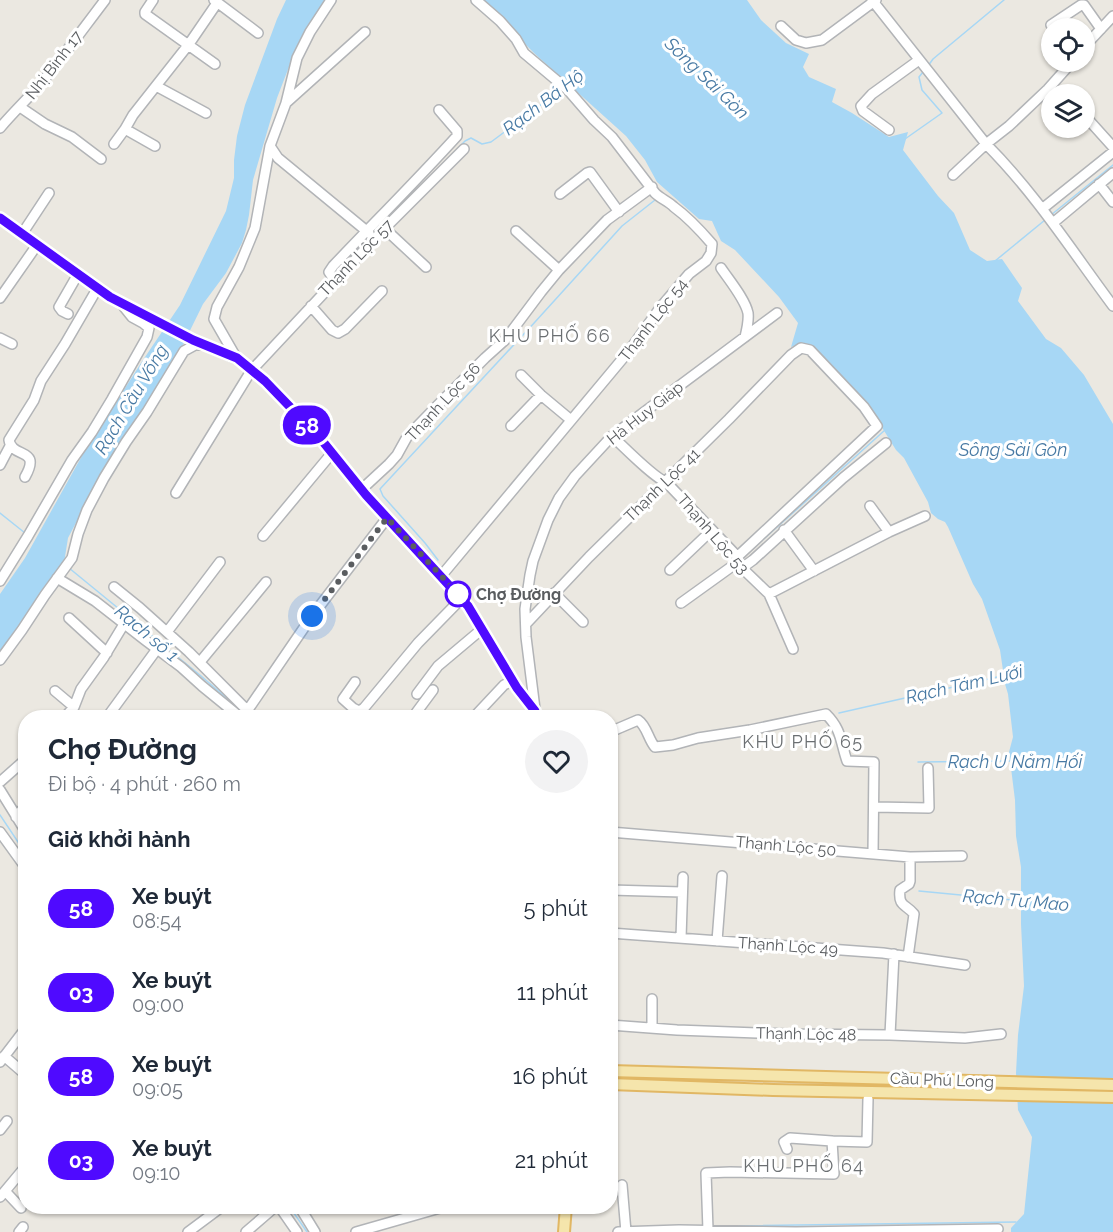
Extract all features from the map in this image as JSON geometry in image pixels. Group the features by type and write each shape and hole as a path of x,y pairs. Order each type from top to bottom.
{"main road":[{"name":"Cầu Phú Long","path":"618,1071 1113,1085"},
{"name":"Cầu Phú Long","path":"618,1084 1113,1097"},
{"path":"564,1232 565,1214"}],"street":[{"name":"Nhị Bình 17","path":"0,128 47,76 105,0"},
{"path":"153,0 145,14 215,63"},
{"path":"237,358 214,319 217,307 239,267 255,228 270,146 286,103 297,58 310,32 331,0"},
{"name":"Thạnh Lộc 54","path":"442,575 629,351 660,308 689,274 705,261 711,253 712,244 696,225 656,194 612,137 564,86 524,53 516,39 500,21 476,0"},
{"path":"114,144 133,115 189,44 216,1 258,33"},
{"path":"781,26 796,40 806,43 822,40 874,1 986,144 1048,216 1113,306"},
{"path":"1062,18 1084,5 1093,18"},
{"path":"1095,36 1113,16"},
{"path":"1095,21 1101,30"},
{"path":"286,103 364,32"},
{"path":"889,130 863,111 861,106 872,94 923,65"},
{"path":"953,176 986,144 1009,126 1063,72"},
{"path":"156,86 207,113"},
{"path":"20,107 45,124 72,137 101,159"},
{"path":"270,146 278,158 371,235 386,210 457,136 457,131 439,110"},
{"path":"1095,127 1113,147"},
{"path":"125,129 155,146"},
{"name":"Thạnh Lộc 57","path":"176,493 251,370 335,280 371,235 384,228 464,149"},
{"path":"1048,216 1113,152"},
{"path":"560,194 590,172 619,212"},
{"path":"1048,216 1100,184 1113,173"},
{"path":"1100,184 1113,202"},
{"path":"22,234 50,193"},
{"name":"Thạnh Lộc 56","path":"362,489 397,455 407,437 505,340 559,270 607,220 656,194"},
{"path":"0,219 97,289 193,340 237,358 265,381 320,438 387,518 462,598 512,681 533,710"},
{"path":"384,228 426,267"},
{"path":"516,231 559,270"},
{"path":"0,298 37,245"},
{"path":"721,268 747,311 746,337"},
{"path":"68,314 59,307 78,274"},
{"path":"0,465 10,446 9,440 34,400 41,381 97,289"},
{"path":"311,306 338,333 345,329 382,291"},
{"path":"0,580 30,534 72,460 112,399 147,337 148,327 132,317 120,303"},
{"name":"Hà Huy Giáp","path":"535,710 526,637 525,609 530,575 538,546 559,498 575,476 612,436 777,313"},
{"path":"0,338 12,344"},
{"path":"0,660 72,558 87,510 104,478 184,351 195,345 207,346"},
{"name":"Thạnh Lộc 41","path":"526,624 660,479 801,348 810,350 864,407 877,426 833,468"},
{"path":"521,375 571,420"},
{"path":"511,426 541,395"},
{"name":"Thạnh Lộc 53","path":"612,436 712,530 769,594 793,649"},
{"path":"739,563 753,560 843,478 886,443"},
{"path":"10,446 30,459 32,466 25,477"},
{"path":"263,536 332,453"},
{"path":"681,603 739,563 833,468 843,478"},
{"path":"870,506 889,532"},
{"path":"769,594 925,516"},
{"path":"250,710 312,616 387,518"},
{"path":"670,570 712,530"},
{"path":"784,530 814,572"},
{"path":"167,632 220,562"},
{"path":"57,578 95,601 181,667 202,686 237,710"},
{"path":"200,663 266,582"},
{"path":"114,587 200,663 241,710"},
{"path":"554,593 583,622"},
{"path":"360,710 418,643 462,598"},
{"path":"69,618 107,653"},
{"path":"71,710 81,689 107,653 124,624"},
{"path":"417,694 438,666 482,628"},
{"path":"113,710 157,649"},
{"path":"480,710 504,685 512,681"},
{"path":"355,682 343,699 356,710"},
{"path":"417,710 433,690"},
{"path":"55,691 74,707"},
{"path":"618,729 638,720 642,722 655,747 826,714 835,723 847,761 874,762 873,854"},
{"path":"0,782 18,766"},
{"path":"874,807 929,808 928,768"},
{"path":"0,790 18,820"},
{"path":"0,832 18,857"},
{"name":"Thạnh Lộc 50","path":"618,833 910,857 962,856"},
{"path":"908,957 914,914 901,902 899,894 900,890 910,881 910,857"},
{"path":"717,941 722,876"},
{"path":"681,938 683,878"},
{"path":"618,890 682,892"},
{"name":"Thạnh Lộc 49","path":"618,934 894,954 965,965"},
{"path":"890,1035 894,954"},
{"path":"652,999 652,1028"},
{"name":"Thạnh Lộc 48","path":"618,1026 787,1034 964,1038 1001,1034"},
{"path":"18,1038 2,1059 18,1070"},
{"path":"787,1149 784,1142 790,1138 867,1142 868,1100"},
{"path":"0,1130 7,1120"},
{"path":"708,1230 706,1173 834,1174 832,1141"},
{"path":"18,1175 2,1194 18,1206"},
{"path":"622,1185 626,1232"},
{"path":"188,1232 212,1214"},
{"path":"246,1232 272,1214"},
{"path":"284,1214 297,1232"},
{"path":"303,1214 315,1232"},
{"path":"356,1232 419,1214"},
{"path":"618,1232 998,1229"}],"water":[{"name":"Rạch Cầu Võng","path":"286,0 328,0 314,19 292,59 277,98 253,180 249,215 242,243 226,273 203,304 179,353 88,500 68,538 64,563 0,654 0,594 25,558 83,454 180,305 226,211 234,178 237,136 245,105"},
{"name":"Sông Sài Gòn","path":"481,0 747,0 761,20 786,43 809,54 803,67 809,77 836,89 832,102 889,137 908,132 903,150 954,213 970,250 987,261 1002,259 1022,288 1018,301 1046,339 1061,348 1084,375 1113,424 1113,1232 1011,1232 1011,1228 1024,1214 1032,1137 1018,1110 1016,1073 1024,986 1021,867 1009,752 1013,737 1000,650 982,599 948,527 945,522 931,513 928,502 904,458 896,450 878,421 815,347 803,344 791,347 798,323 779,297 735,250 721,241 712,221 699,219 657,182 645,160 626,136 535,54"}],"waterway":[{"path":"928,66 933,59 1004,0"},
{"path":"905,139 942,113 922,90 919,77 923,72"},
{"name":"Rạch Bá Hộ","path":"437,170 465,141 471,138 482,144 491,142 562,89"},
{"path":"1051,215 1113,165"},
{"path":"438,560 383,496 380,489 622,226 655,200"},
{"path":"995,261 1045,220"},
{"name":"Rạch Bá Hộ","path":"336,273 357,251"},
{"path":"746,555 885,430"},
{"path":"0,513 25,533"},
{"name":"Rạch số 1","path":"69,568 241,710"},
{"name":"Rạch Tám Lưới","path":"839,713 1006,675"},
{"name":"Rạch U Năm Hối","path":"918,762 1010,761"},
{"path":"0,815 18,842"},
{"name":"Rạch Tư Mao","path":"919,891 1022,901"},
{"path":"295,1214 307,1232"},
{"path":"732,1226 1016,1222"}],"bus line":[{"name":"58","path":"0,218 110,297 193,340 237,358 265,381 320,438 366,495 442,575 468,606 517,688 534,710"}],"place":[{"name":"Chợ Đường","path":"458,594"}],"district":[{"name":"KHU PHỐ 66","path":"550,335"},
{"name":"KHU PHỐ 65","path":"803,741"},
{"name":"KHU PHỐ 64","path":"804,1165"}],"route":[{"path":"312,616 387,518 462,598 458,594"}]}
